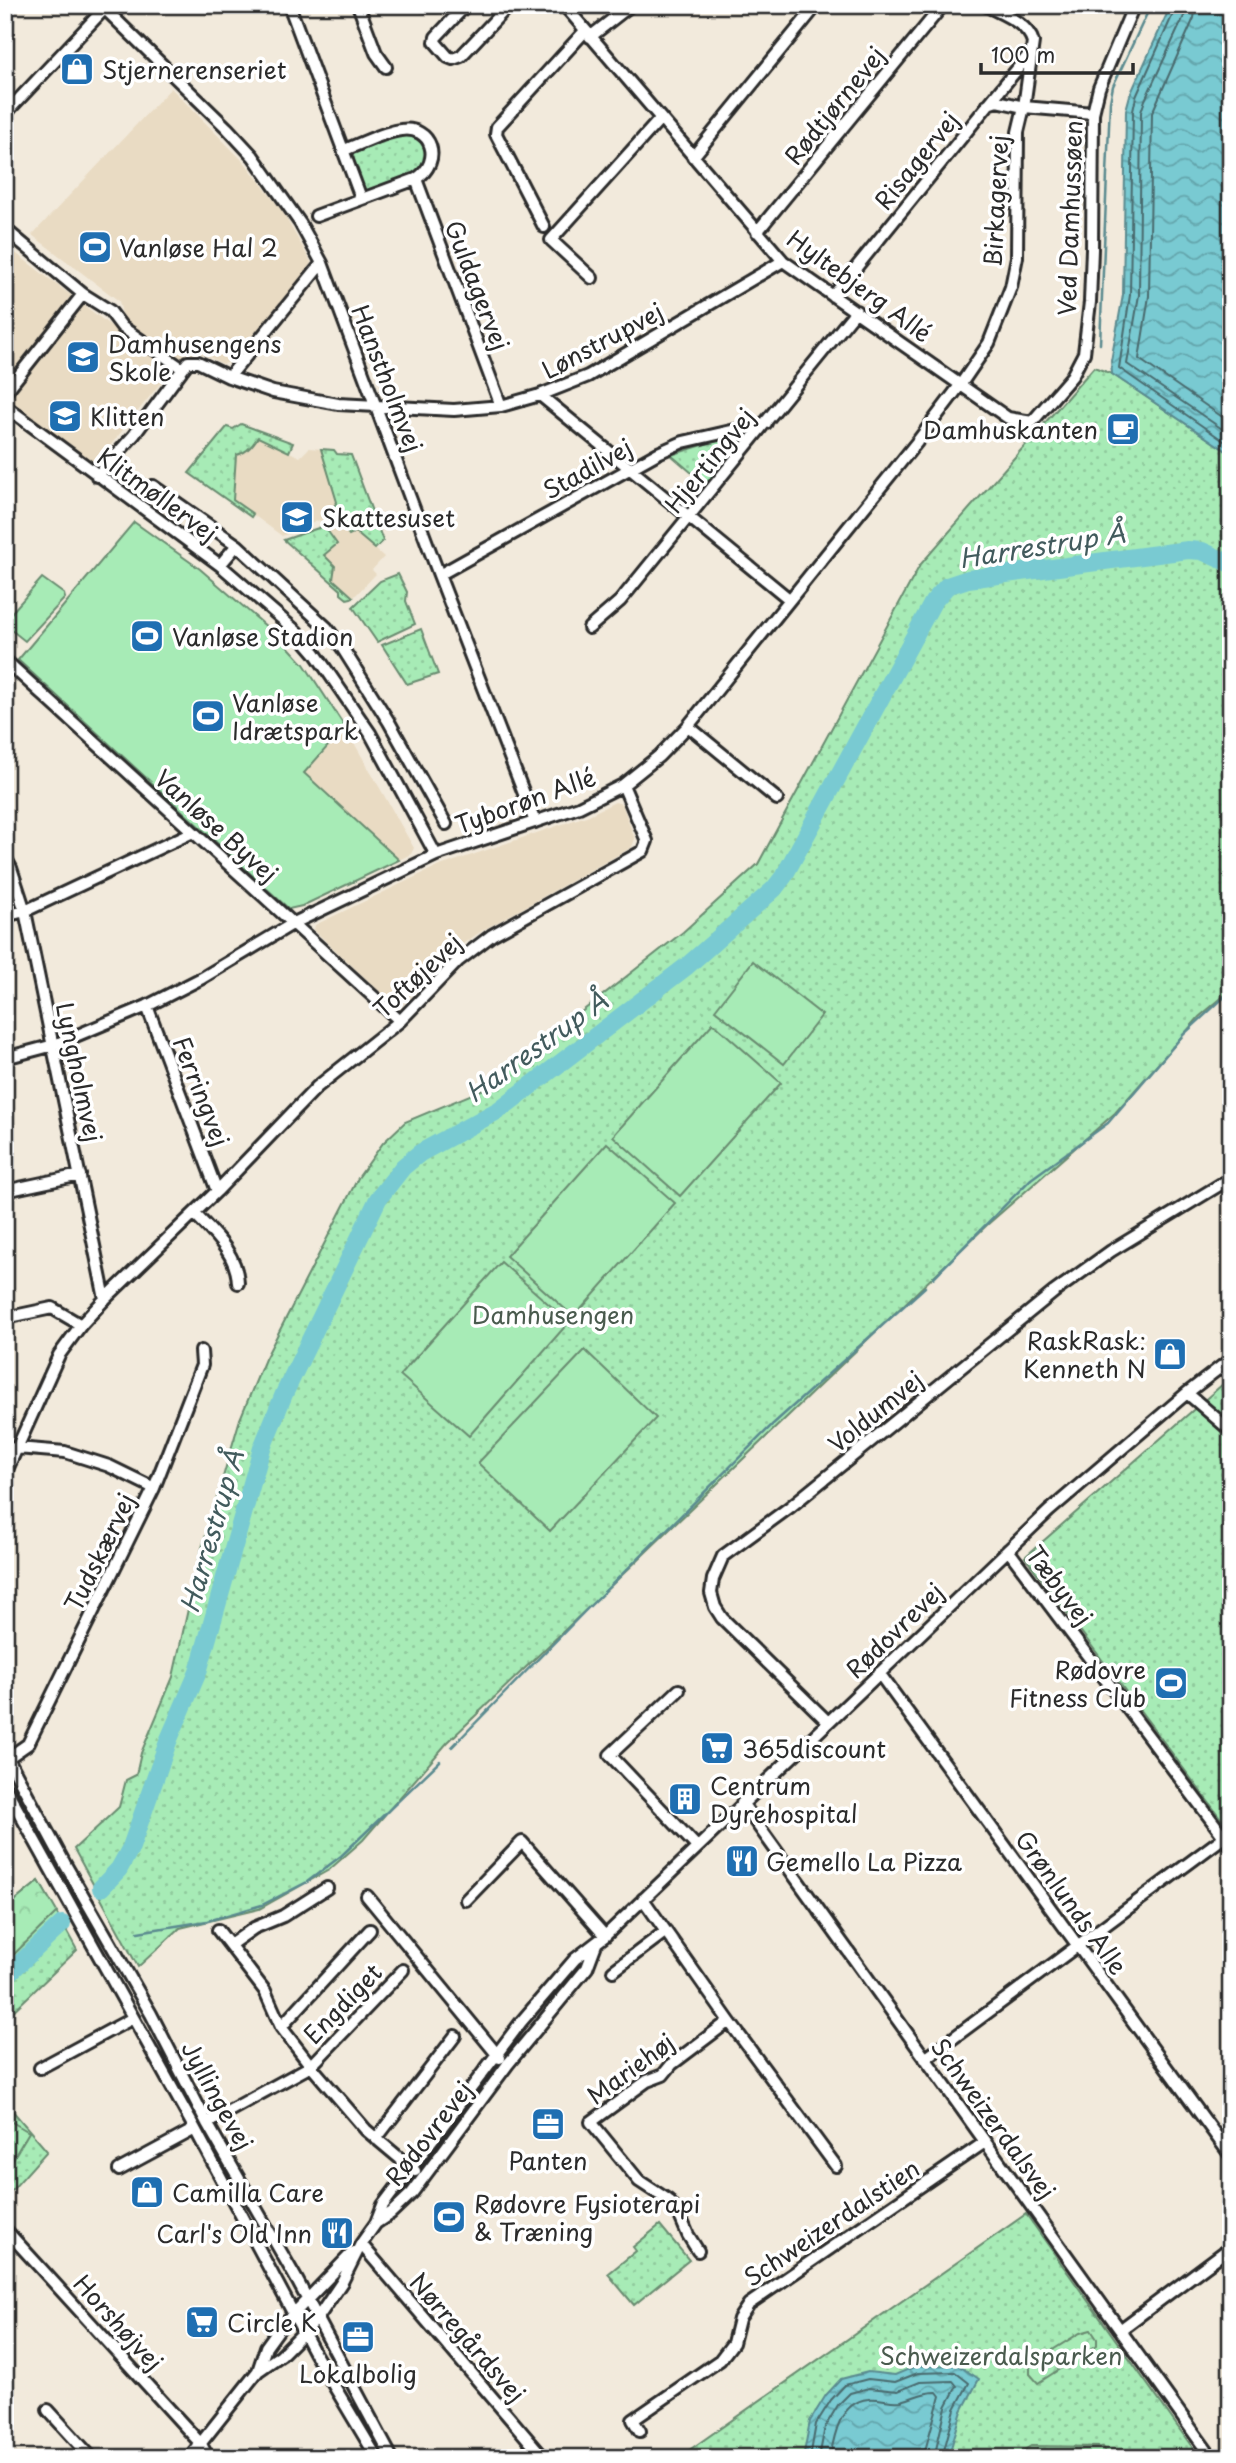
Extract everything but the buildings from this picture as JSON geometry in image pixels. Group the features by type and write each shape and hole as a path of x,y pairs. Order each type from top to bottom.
{"street":[{"path":"289,5 361,198"},
{"path":"358,5 376,53 386,67"},
{"path":"466,5 436,37 435,42 453,59 461,56 509,5"},
{"name":"Hyltebjerg Allé","path":"564,5 783,261 1008,418 1032,422"},
{"path":"544,227 496,134 497,127 587,34 631,5"},
{"path":"693,157 817,5"},
{"name":"Rødtjørnevej","path":"757,232 943,5"},
{"path":"985,5 1031,34 1032,50"},
{"name":"Ved Damhussøen","path":"1032,422 1072,376 1084,353 1092,249 1093,113 1098,88 1134,5"},
{"path":"5,114 105,6"},
{"name":"Hanstholmvej","path":"105,6 253,156 286,201 321,263 536,822"},
{"name":"Risagervej","path":"833,296 1032,50"},
{"name":"Birkagervej","path":"961,384 989,343 1011,287 1017,257 1018,132 1032,50"},
{"path":"988,104 997,101 1024,107 1093,113"},
{"path":"592,278 551,240 660,119"},
{"path":"316,216 416,179 426,172 432,156 430,145 422,135 401,129 344,150"},
{"name":"Guldagervej","path":"416,179 501,406"},
{"path":"5,229 83,294 110,311 122,327 183,369 134,435 97,476"},
{"name":"Lønstrupvej","path":"183,369 188,362 198,362 229,377 273,392 338,404 454,410 501,406 540,395 588,376 783,261"},
{"path":"229,377 321,263"},
{"path":"5,393 83,294"},
{"name":"Hjertingvej","path":"589,628 620,601 856,311"},
{"name":"Tyborøn Allé","path":"5,1058 54,1045 147,1006 202,978 294,923 436,855 579,807 623,785 688,726 961,384"},
{"path":"540,395 789,599"},
{"name":"Klitmøllervej","path":"5,406 220,565 303,638 370,733 436,855"},
{"name":"Stadilvej","path":"439,575 629,469 683,442 766,424"},
{"name":"Klitmøllervej","path":"153,486 237,545 327,628 389,722 446,824"},
{"name":"Klitmøllervej","path":"220,565 237,545"},
{"name":"Vanløse Byvej","path":"5,660 400,1021"},
{"path":"370,733 389,722"},
{"path":"688,726 777,799"},
{"name":"Toftøjevej","path":"5,1474 11,1448 58,1355 82,1325 218,1191 317,1087 375,1043 458,961 492,935 643,851 647,841 623,785"},
{"path":"5,916 25,911 193,832"},
{"name":"Lyngholmvej","path":"5,857 12,868 25,911 80,1175 102,1303"},
{"name":"Ferringvej","path":"147,1006 218,1191"},
{"path":"5,1191 80,1175"},
{"name":"Voldumvej","path":"828,1722 722,1618 715,1607 711,1593 713,1579 723,1556 790,1507 1054,1292 1111,1251 1231,1178"},
{"path":"195,1214 222,1242 237,1269 238,1283"},
{"path":"5,1318 52,1308 82,1325"},
{"name":"Tudskærvej","path":"6,1756 28,1744 154,1488 202,1365 201,1351"},
{"name":"Rødovrevej","path":"258,2371 267,2347 307,2299 361,2244 376,2223 383,2205 495,2054 575,1959 601,1940 1075,1487 1231,1359"},
{"path":"1187,1393 1231,1431"},
{"path":"11,1448 65,1452 109,1466 154,1488"},
{"name":"Tæbyvej","path":"1008,1550 1227,1842"},
{"name":"Grønlunds Alle","path":"879,1673 1231,2156"},
{"path":"679,1690 610,1755 696,1847"},
{"name":"Jyllingevej","path":"6,1756 151,2014 207,2123 307,2299 392,2458"},
{"name":"Jyllingevej","path":"5,1787 9,1802 133,2018 294,2314 377,2458"},
{"name":"Schweizerdalsvej","path":"742,1803 1212,2458"},
{"path":"466,1900 522,1842 601,1940"},
{"path":"925,2059 1077,1946 1227,1842"},
{"path":"230,1945 254,1928 283,1916 327,1888"},
{"path":"367,1896 495,2054 508,2064"},
{"path":"643,1899 836,2166"},
{"name":"Engdiget","path":"218,1930 265,1991 281,2027 311,2066 376,2139 411,2168 424,2175"},
{"name":"Engdiget","path":"281,2027 370,1930"},
{"path":"613,1971 666,1931"},
{"name":"Rødovrevej","path":"376,2223 412,2193 508,2064 587,1968 601,1940"},
{"name":"Engdiget","path":"207,2123 311,2066 403,1970"},
{"path":"40,2068 133,2018"},
{"name":"Mariehøj","path":"698,2251 680,2216 667,2200 639,2181 591,2122 647,2081 663,2075 672,2064 729,2021"},
{"path":"376,2139 455,2036"},
{"name":"Jyllingevej","path":"119,2170 195,2129"},
{"name":"Schweizerdalstien","path":"640,2431 633,2420 720,2360 733,2343 738,2319 749,2304 985,2142"},
{"name":"Horshøjvej","path":"5,2229 201,2444 208,2458"},
{"name":"Rødovrevej","path":"190,2458 258,2371 281,2355 317,2319 342,2282 361,2244"},
{"name":"Nørregårdsvej","path":"361,2244 544,2458"},
{"path":"1120,2330 1231,2247"},
{"path":"48,2410 92,2458"}],"shaded area":[{"name":"Damhusengens Skole","path":"171,88 246,164 282,211 311,262 309,271 230,362 223,364 199,352 177,363 125,327 119,301 32,235"},
{"name":"Damhusengens Skole","path":"5,245 111,326 169,362 171,370 98,461 90,462 5,396"},
{"name":"Skattesuset","path":"258,437 300,457 309,448 321,449 350,535 355,531 384,557 372,570 376,574 354,597 332,579 323,555 337,544 320,520 282,536 233,500 236,454 252,447"},
{"path":"345,727 414,848 411,854 399,860 304,773"},
{"path":"615,802 622,804 635,839 632,847 464,943 449,955 401,1006 395,1006 314,930 315,925 434,868 589,815"}],"green space":[{"path":"400,135 414,136 422,142 426,156 423,164 406,178 364,192 350,154"},
{"name":"Damhusengen","path":"1094,367 1112,374 1231,454 1231,990 1199,1017 1115,1113 987,1225 447,1743 363,1840 329,1870 259,1909 180,1928 138,1967 74,1849 119,1807 126,1780 136,1775 141,1753 173,1677 200,1555 240,1419 265,1359 358,1178 383,1143 405,1122 482,1090 683,932 758,864 920,565"},
{"path":"241,424 293,443 289,452 258,437 248,449 236,455 233,500 253,514 251,517 189,473 227,427 233,429"},
{"path":"741,437 743,440 706,485 671,455 709,443"},
{"path":"321,449 351,455 383,541 375,549 355,532 349,535 331,510 337,502"},
{"name":"Vanløse Idrætspark","path":"134,522 200,569 283,641 304,664 345,727 304,773 399,860 302,906 289,909 18,660"},
{"path":"324,526 337,544 324,555 335,566 333,579 353,597 351,598 347,599 341,594 341,590 284,540"},
{"path":"398,574 407,592 406,601 415,624 377,642 353,607 380,581"},
{"path":"42,578 64,594 65,598 25,641 5,625 5,620"},
{"path":"421,629 438,674 407,684 382,645"},
{"path":"753,961 822,1015 784,1064 715,1010"},
{"path":"713,1023 781,1083 680,1196 613,1136"},
{"path":"607,1143 675,1203 574,1317 506,1256"},
{"path":"501,1262 569,1322 469,1436 400,1375"},
{"path":"585,1350 656,1418 550,1531 478,1463"},
{"path":"1231,1377 1231,1832 1025,1557"},
{"path":"39,1881 77,1950 5,2019 5,1909"},
{"path":"39,1881 57,1912 5,1963 5,1909"},
{"path":"5,2102 47,2151 5,2198"},
{"path":"5,2118 29,2132 5,2172"},
{"name":"Schweizerdalsparken","path":"1026,2214 1200,2458 678,2458"},
{"path":"660,2225 689,2260 634,2305 608,2274 636,2251 633,2247"},
{"path":"1091,2330 1097,2339 1097,2345 1038,2383 1030,2374 1030,2364 1080,2333"},
{"path":"1031,2446 1103,2447 1108,2458 1011,2458"}],"water":[{"path":"1171,5 1231,5 1231,454 1112,374 1111,361 1123,295 1126,110 1130,95"},
{"path":"958,2365 979,2379 962,2411 948,2458 803,2458 810,2421 826,2395 841,2379 868,2372 895,2375 916,2366"}],"waterway":[{"path":"1100,344 1110,102 1113,86 1151,5"},
{"name":"Harrestrup Å","path":"101,1888 119,1869 131,1847 169,1739 198,1672 262,1448 284,1394 378,1199 403,1167 420,1153 499,1110 687,966 774,889 784,876 933,602 947,586 968,579 1188,550 1202,551 1231,564"},
{"name":"Harrestrup Å","path":"933,1278 1031,1179 1108,1123 1183,1035 1231,991"},
{"name":"Harrestrup Å","path":"452,1747 773,1424 925,1287"},
{"name":"Harrestrup Å","path":"138,1932 207,1921 262,1905 307,1882 341,1856 440,1761"},
{"name":"Harrestrup Å","path":"5,1977 62,1924"}],"place":[{"name":"Stjernerenseriet","path":"77,69"},
{"name":"Vanløse Hal 2","path":"95,247"},
{"name":"Damhusengens Skole","path":"83,357"},
{"name":"Klitten","path":"65,416"},
{"name":"Damhuskanten","path":"1123,429"},
{"name":"Skattesuset","path":"297,517"},
{"name":"Vanløse Stadion","path":"147,636"},
{"name":"Vanløse Idrætspark","path":"208,716"},
{"name":"RaskRask: Kenneth N","path":"1170,1354"},
{"name":"Rødovre Fitness Club","path":"1171,1683"},
{"name":"365discount","path":"717,1748"},
{"name":"Centrum Dyrehospital","path":"685,1799"},
{"name":"Gemello La Pizza","path":"742,1861"},
{"name":"Panten","path":"548,2124"},
{"name":"Camilla Care","path":"147,2192"},
{"name":"Rødovre Fysioterapi & Træning","path":"449,2217"},
{"name":"Carl's Old Inn","path":"337,2233"},
{"name":"Circle K","path":"202,2322"},
{"name":"Lokalbolig","path":"358,2337"}]}
